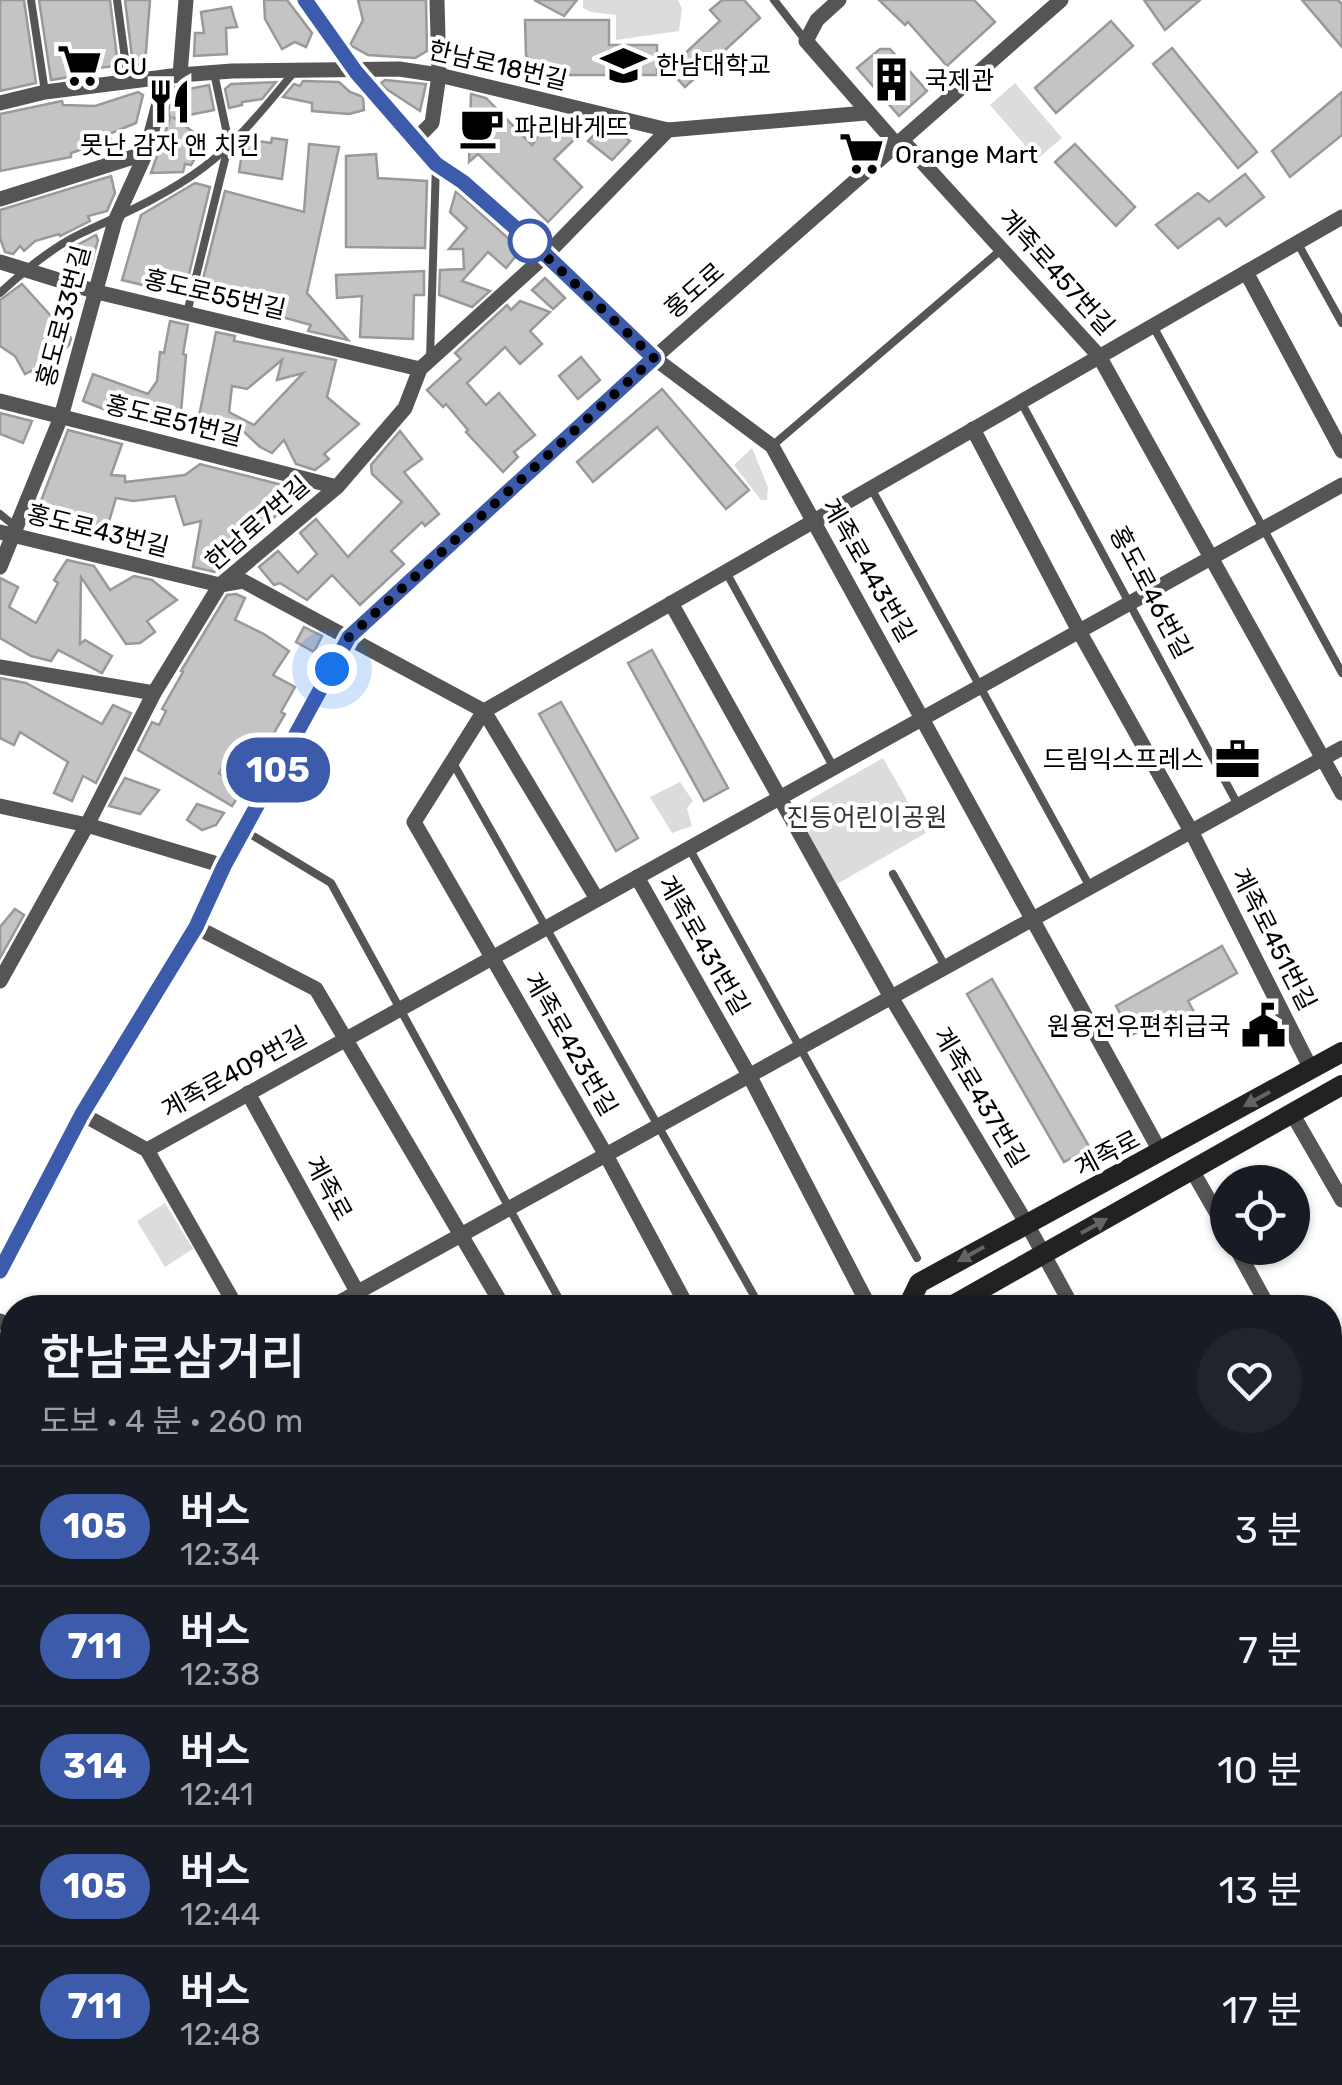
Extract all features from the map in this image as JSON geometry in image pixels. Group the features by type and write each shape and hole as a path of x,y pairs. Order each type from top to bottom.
{"main road":[{"name":"계족로","path":"912,1295 918,1283 1342,1052"},
{"path":"971,1295 1342,1085"}],"street":[{"name":"홍도로33번길","path":"0,567 61,416 115,221 146,153 173,76 186,0"},
{"name":"계족로443번길","path":"305,0 356,72 436,164 463,182 546,255 654,358 772,446 1161,1152"},
{"path":"416,140 432,123 438,75 437,0"},
{"path":"806,41 817,20 839,0"},
{"name":"홍도로","path":"0,1271 82,1114 196,927 224,866 349,637 654,358 1062,0"},
{"name":"계족로457번길","path":"806,41 866,113 1002,249 1100,356 1342,793"},
{"name":"한남로18번길","path":"0,103 45,92 173,76 399,70 438,75 668,130 866,113"},
{"name":"한남로7번길","path":"0,981 87,825 154,692 220,585 337,487 406,408 425,363 546,255 668,130"},
{"path":"0,200 146,153"},
{"path":"484,711 1342,217"},
{"name":"홍도로55번길","path":"0,262 96,292 425,363"},
{"path":"1246,272 1342,450"},
{"name":"홍도로51번길","path":"0,401 337,487"},
{"name":"계족로451번길","path":"973,429 1079,632 1191,831 1311,1069"},
{"path":"780,798 1342,485"},
{"name":"홍도로43번길","path":"11,532 220,585 243,581 349,637"},
{"name":"계족로437번길","path":"671,603 891,997 1066,1295"},
{"path":"349,637 484,711 597,899"},
{"path":"0,667 154,692"},
{"name":"계족로423번길","path":"484,711 414,822 606,1155 681,1295"},
{"path":"750,1075 1342,748"},
{"name":"계족로431번길","path":"780,798 637,877 750,1075 863,1295"},
{"path":"0,806 87,825 224,866"},
{"name":"계족로423번길","path":"493,957 637,877"},
{"path":"196,927 316,989 497,1295"},
{"name":"계족로409번길","path":"147,1150 493,957"},
{"name":"계족로423번길","path":"606,1155 750,1075"},
{"name":"계족로","path":"248,1093 360,1295"},
{"name":"계족로409번길","path":"82,1114 147,1150 230,1295"},
{"path":"1292,1116 1342,1200"},
{"path":"353,1295 606,1155"},
{"path":"1194,1172 1210,1201"},
{"path":"1245,1265 1262,1295"}],"lane":[{"path":"31,0 45,92"},
{"path":"117,0 128,82"},
{"path":"774,0 806,41"},
{"path":"0,292 78,234 115,221 205,166 295,71"},
{"path":"186,313 230,143 214,73"},
{"path":"425,363 436,164"},
{"path":"1298,242 1342,323"},
{"path":"772,446 1002,249"},
{"path":"1153,326 1342,674"},
{"name":"홍도로46번길","path":"1021,402 1238,805"},
{"path":"871,488 1090,888"},
{"path":"0,514 11,532"},
{"path":"726,572 834,768"},
{"path":"452,761 754,1295"},
{"path":"246,831 332,883 557,1295"},
{"path":"690,848 917,1258"},
{"path":"893,874 946,967"}],"green space":[{"path":"583,0 678,0 682,9 679,31 616,40 616,15 591,12 583,8"},
{"path":"1015,83 1062,138 1037,159 990,105"},
{"path":"752,448 768,487 767,500 761,500 734,465"},
{"name":"진등어린이공원","path":"883,758 926,833 837,884 799,819 811,799"},
{"path":"680,782 693,801 687,808 692,826 672,833 650,797"},
{"path":"165,1203 193,1249 165,1267 137,1221"}],"building":[{"path":"0,0 24,0 36,83 0,91"},
{"path":"39,0 110,0 118,66 76,70 77,74 70,77 51,80"},
{"path":"125,0 150,0 145,64 133,65"},
{"path":"264,0 287,0 312,33 306,47 295,42 282,49 265,19"},
{"path":"358,0 426,0 427,51 415,58 368,55 350,45 363,20"},
{"path":"534,0 577,0 564,16"},
{"path":"722,0 744,0 760,18 685,87 668,69 720,21 710,10"},
{"path":"879,0 974,0 995,22 947,66 908,22 905,25"},
{"path":"1144,0 1200,0 1165,30"},
{"path":"1302,0 1338,0 1342,4 1342,47"},
{"path":"231,7 237,27 226,28 227,54 194,56 195,33 204,33 201,12"},
{"path":"525,20 609,20 609,45 657,45 657,75 539,75 526,55"},
{"path":"1111,21 1133,46 1056,113 1035,88"},
{"path":"1172,48 1257,152 1238,168 1153,64"},
{"name":"국제관","path":"880,49 890,49 927,91 899,116 857,68"},
{"path":"385,80 426,84 420,111 385,88 381,83"},
{"path":"303,81 339,82 363,97 364,110 349,114 312,111 312,103 283,97 294,84 300,86"},
{"path":"276,82 262,99 229,108 225,89 231,84"},
{"path":"209,85 214,110 174,118 200,137 200,149 191,165 185,164 183,172 151,173 170,118 175,87 184,90"},
{"path":"138,92 143,95 136,123 109,134 111,140 71,153 71,157 0,171 0,114 62,101 63,105 95,106"},
{"path":"1342,92 1342,135 1290,177 1272,151"},
{"path":"471,94 486,98 532,145 553,114 570,118 584,130 554,159 582,187 548,222 478,154 469,162"},
{"path":"603,126 616,129 630,141 612,160 588,141"},
{"path":"272,138 287,140 282,179 239,172 244,141 271,143"},
{"path":"309,144 339,147 307,293 348,340 308,331 311,325 278,316 279,313 222,299 220,306 198,299 225,191 304,212"},
{"path":"1075,144 1135,207 1116,226 1055,162"},
{"path":"376,154 378,178 427,181 425,248 346,247 346,156"},
{"path":"1245,174 1264,197 1226,226 1219,218 1178,248 1156,225 1198,193 1209,202"},
{"path":"111,176 115,193 107,211 88,216 90,221 60,236 35,241 24,251 20,246 13,254 5,252 0,238 0,210"},
{"path":"195,183 210,187 184,295 122,280 141,215"},
{"path":"456,191 521,250 506,268 488,252 462,281 490,291 472,307 439,295 440,270 464,269 463,249 449,249 467,228 450,212"},
{"path":"96,235 90,268 73,269 66,251"},
{"path":"424,271 424,295 414,295 413,339 360,337 362,296 337,298 336,275"},
{"path":"545,278 565,298 553,309 532,290"},
{"path":"22,284 71,338 69,345 37,377 31,371 25,374 15,356 0,346 0,300"},
{"path":"520,301 550,312 530,331 542,344 520,364 505,347 467,383 486,405 499,393 535,435 514,452 518,457 503,472 446,404 443,407 427,390 461,359 455,353 507,305 511,310"},
{"path":"170,321 188,325 180,423 163,414 158,423 125,405 121,416 83,401 93,374 148,394 157,381 160,352 164,353"},
{"path":"216,332 235,336 234,341 336,360 327,397 359,424 324,454 329,459 315,470 296,464 284,440 272,453 240,428 230,448 196,431","holes":["282,360 277,380 303,373 254,425 229,412 232,386 247,389"]},
{"path":"581,357 600,380 578,399 559,376"},
{"path":"662,389 749,490 726,509 657,427 593,482 577,462"},
{"path":"0,413 32,421 23,443 0,434"},
{"path":"68,430 122,444 111,475 125,476 125,482 185,475 200,464 302,490 274,510 278,514 251,538 238,523 232,559 215,572 193,567 201,521 184,525 175,496 133,501 116,498 105,535 36,514"},
{"path":"400,431 422,459 404,472 439,514 425,526 422,522 391,551 404,564 360,605 332,575 307,600 280,583 274,585 259,567 278,551 298,573 317,554 300,533 316,519 348,557 402,502 372,474 371,465"},
{"path":"67,560 94,566 110,590 134,576 152,580 177,600 147,621 155,632 140,643 126,644 81,577 80,644 85,640 112,656 102,673 58,650 51,661 31,656 0,638 0,578 18,587 9,607 36,623"},
{"path":"227,595 245,598 235,620 289,651 273,675 295,687 263,759 236,742 219,773 243,789 232,806 138,750 152,722 159,725 166,711 162,709 181,671"},
{"path":"304,627 322,636 314,652 296,642"},
{"path":"652,650 728,788 704,801 628,663"},
{"path":"0,678 26,683 102,724 113,705 131,713 96,783 83,776 72,801 54,793 68,762 20,732 14,745 0,738"},
{"path":"561,702 638,838 616,851 539,714"},
{"path":"125,778 159,790 140,814 109,806"},
{"path":"197,804 224,813 216,825 202,830 187,820"},
{"path":"15,909 24,915 0,958 0,927"},
{"path":"1222,946 1237,973 1188,1001 1200,1023 1183,1033 1172,1013 1132,1035 1116,1006"},
{"path":"992,979 1090,1148 1064,1162 967,994"}],"bus line":[{"name":"105","path":"0,1271 82,1114 196,927 224,866 349,637 654,358 546,255 463,182 436,164 356,72 305,0"}],"place":[{"name":"한남대학교","path":"623,65"},
{"name":"CU","path":"80,66"},
{"name":"국제관","path":"892,80"},
{"name":"못난 감자 앤 치킨","path":"170,101"},
{"name":"파리바게뜨","path":"481,127"},
{"name":"Orange Mart","path":"862,154"},
{"name":"드림익스프레스","path":"1237,759"},
{"name":"원용전우편취급국","path":"1264,1026"}],"route":[{"path":"332,669 349,637 654,358 518,230 530,241"}]}
